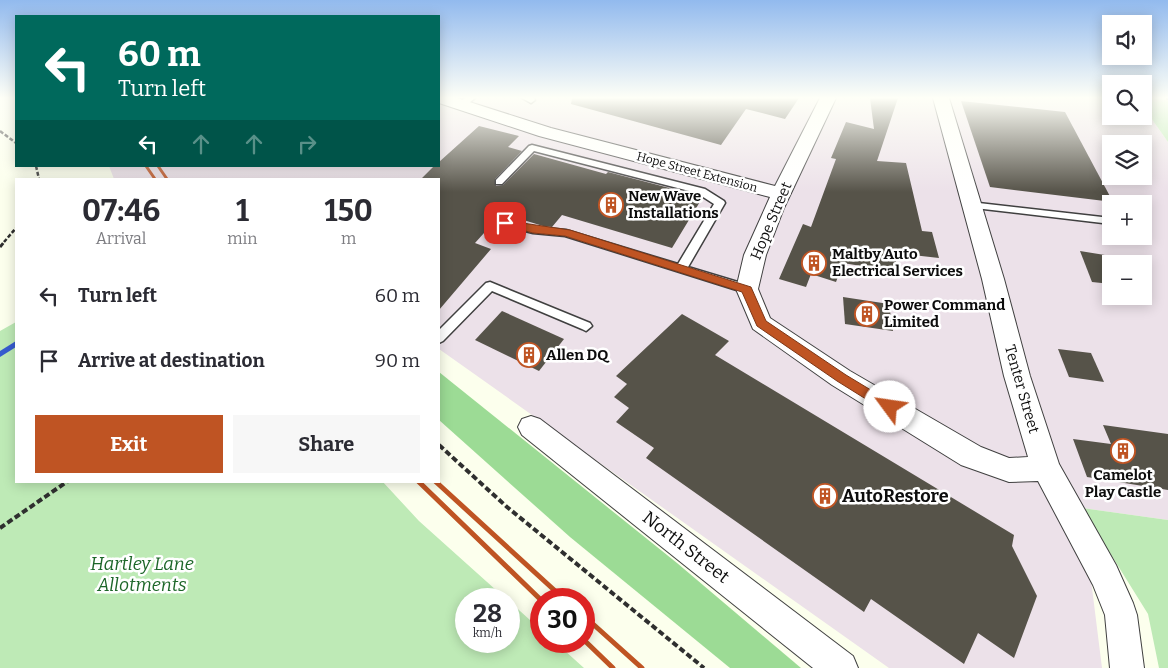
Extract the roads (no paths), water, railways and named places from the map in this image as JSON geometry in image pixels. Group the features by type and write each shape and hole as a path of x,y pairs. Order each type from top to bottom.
{"street":[{"name":"Hope Street Extension","path":"538,129 782,194"},
{"name":"Hope Street","path":"747,289 755,255 813,129"},
{"name":"Tenter Street","path":"949,129 993,279 1017,376 1046,468 1105,576 1121,615 1127,668"},
{"path":"747,289 761,323 841,378 971,456 1009,470 1046,468"},
{"name":"North Street","path":"531,427 841,668"}],"lane":[{"path":"499,182 532,148 701,191 720,203 681,269"},
{"path":"970,205 1102,220"},
{"path":"517,210 505,223 533,230 566,233 747,289"},
{"path":"440,337 490,286 586,326"}],"waterway":[{"path":"0,354 15,345"}],"railway":[{"path":"147,167 154,178"},
{"path":"159,167 166,178"},
{"path":"420,483 530,589"},
{"path":"437,483 552,588"},
{"path":"595,626 642,668"},
{"path":"595,651 613,668"}],"place":[{"name":"New Wave Installations","path":"611,205"},
{"name":"Maltby Auto Electrical Services","path":"814,263"},
{"name":"Power Command Limited","path":"867,314"},
{"name":"Allen DQ","path":"529,355"},
{"name":"Camelot Play Castle","path":"1123,451"},
{"name":"AutoRestore","path":"825,496"}],"park label":[{"name":"Hartley Lane Allotments","path":"142,574"}]}
